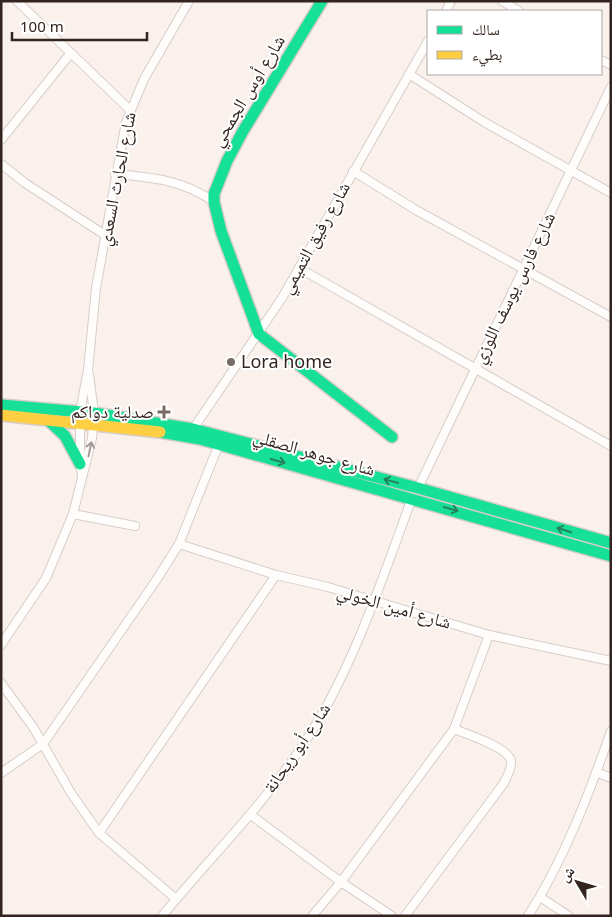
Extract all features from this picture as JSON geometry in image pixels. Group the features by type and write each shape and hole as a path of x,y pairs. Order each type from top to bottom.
{"street":[{"path":"17,1 70,54 129,108"},
{"name":"شارع الحارث السعدي","path":"81,470 80,417 88,370 96,288 115,174 129,108 189,1"},
{"name":"شارع أوس الجمحي","path":"259,334 221,230 214,202 220,178 239,138 322,1"},
{"path":"502,1 517,10"},
{"name":"شارع رفيق التميمي","path":"193,429 259,334 299,268 427,43"},
{"path":"1,140 70,54"},
{"path":"409,74 484,122 611,193"},
{"name":"شارع فارس يوسف اللوزي","path":"415,493 474,369 525,270 611,87"},
{"path":"1,164 24,183 105,235"},
{"path":"353,171 416,210 611,317"},
{"path":"115,174 146,176 185,185 214,202"},
{"path":"299,268 611,446"},
{"path":"259,334 392,437"},
{"name":"شارع الحارث السعدي","path":"81,470 90,452 94,418 88,370"},
{"name":"شارع جوهر الصقلي","path":"1,405 80,417 193,429 415,493 611,556"},
{"name":"شارع جوهر الصقلي","path":"1,415 46,418 80,417"},
{"path":"1,645 46,578 73,514 81,470 65,436 46,418"},
{"name":"شارع جوهر الصقلي","path":"94,418 219,444 611,543"},
{"path":"1,773 44,744 179,544 219,444"},
{"name":"شارع أبو ريحانة","path":"162,916 251,815 294,757 326,709 374,602 415,493"},
{"path":"73,514 135,526"},
{"name":"شارع أمين الخولي","path":"179,544 276,575 328,587 489,635 611,661"},
{"path":"99,833 276,575"},
{"path":"312,916 342,882 454,729 489,635"},
{"path":"1,683 44,744 71,793 99,833 176,899"},
{"path":"405,916 504,783 511,765 511,759 505,752 454,729"},
{"path":"528,916 540,898 596,772 611,731"},
{"path":"596,772 611,778"},
{"path":"251,815 392,916"},
{"path":"540,898 569,916"}],"traffic: fast":[{"path":"322,1 243,131 227,161 214,194 214,202 221,231 259,334 392,437"},
{"path":"1,405 94,413 193,429 418,488 611,543"},
{"path":"48,420 65,436 80,464"},
{"path":"160,432 200,439 611,556"}],"traffic: slow":[{"path":"1,415 160,432"}],"place":[{"name":"Lora home","path":"231,362"},
{"name":"صدلية دواكم","path":"164,412"}]}
